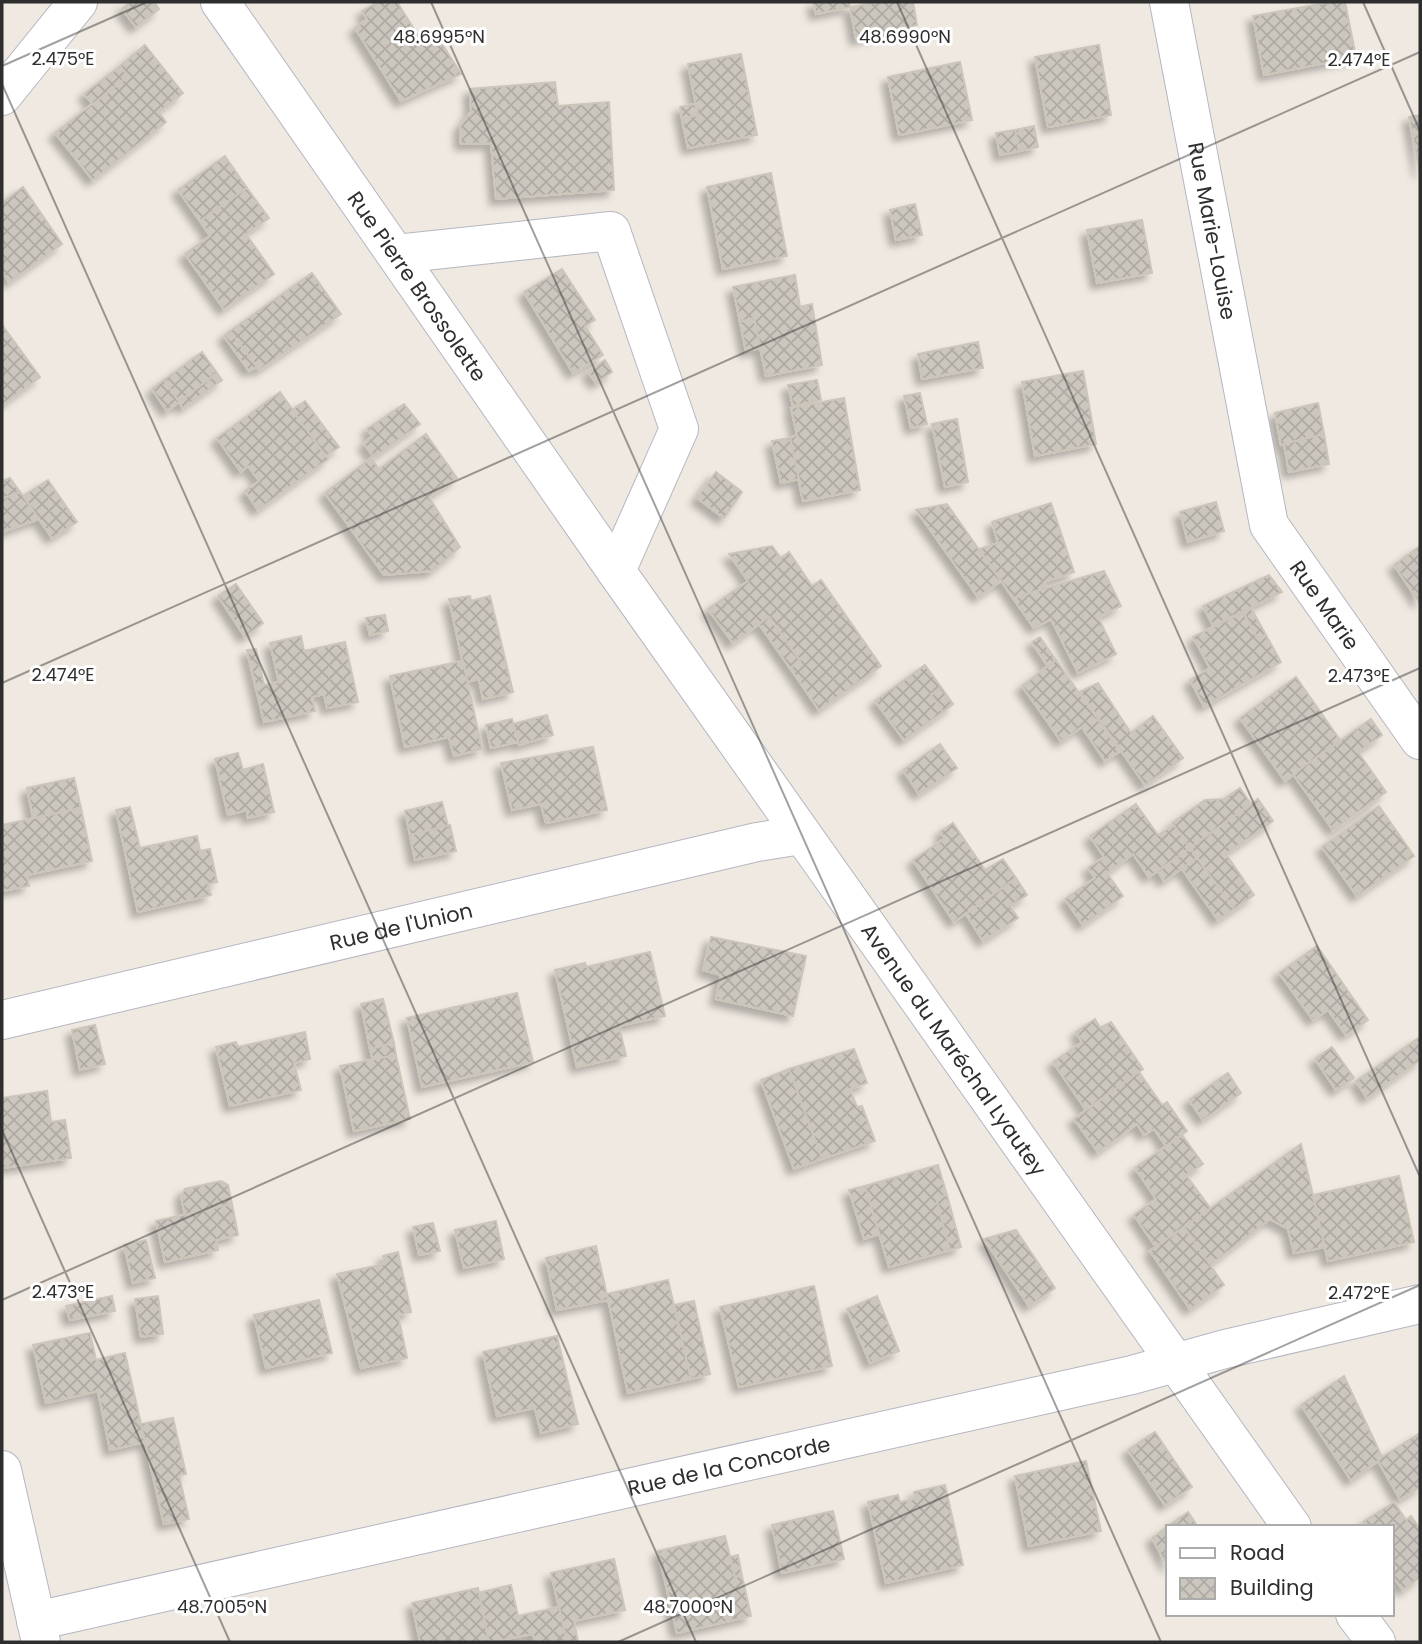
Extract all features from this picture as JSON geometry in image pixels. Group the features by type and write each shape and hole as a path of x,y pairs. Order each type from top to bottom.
{"street":[{"path":"2,96 78,2"},
{"name":"Rue Pierre Brossolette","path":"220,2 616,571"},
{"name":"Rue Marie-Louise","path":"1169,2 1256,458"},
{"path":"396,254 611,230 679,429 616,571"},
{"name":"Rue Marie","path":"1256,458 1269,526 1420,740"},
{"name":"Avenue du Maréchal Lyautey","path":"616,571 1291,1525"},
{"name":"Rue de l'Union","path":"2,1020 757,842 801,835"},
{"name":"Rue de la Concorde","path":"39,1632 1420,1304"},
{"path":"2,1470 39,1632"},
{"path":"1356,1616 1376,1642"}],"building":[{"path":"131,2 154,2 159,9 136,27 122,9"},
{"path":"378,2 397,2 421,40 434,31 461,74 401,101 355,28 367,19 362,11"},
{"path":"813,2 849,2 850,7 816,14"},
{"path":"880,2 913,2 917,25 856,39 850,7"},
{"path":"1345,2 1356,57 1264,75 1253,16"},
{"path":"145,45 183,93 159,112 166,122 93,180 55,133 128,76 120,66"},
{"path":"1099,45 1111,115 1048,127 1035,57"},
{"path":"741,54 757,135 688,148 682,119 698,115 688,64"},
{"path":"960,62 972,120 899,135 888,77"},
{"path":"120,66 128,76 93,104 84,94"},
{"path":"555,82 558,106 609,102 614,190 496,199 491,143 461,144 460,127 471,111 470,89"},
{"path":"695,104 698,115 682,119 680,107"},
{"path":"1420,115 1420,173 1409,117"},
{"path":"1034,126 1038,147 1019,151 1015,130"},
{"path":"1015,130 1019,151 1000,155 996,133"},
{"path":"225,156 247,188 200,221 178,190"},
{"path":"771,173 787,256 723,269 707,187"},
{"path":"23,187 62,244 9,282 2,272 2,203"},
{"path":"247,188 269,218 246,234 274,274 224,309 185,254 210,236 200,221"},
{"path":"915,204 922,235 896,240 890,210"},
{"path":"1142,220 1152,273 1097,283 1087,230"},
{"path":"562,269 595,320 585,326 603,355 573,373 524,292"},
{"path":"312,273 341,314 259,370 230,331"},
{"path":"795,275 800,307 812,304 822,365 766,376 754,318 740,322 733,287"},
{"path":"754,318 760,348 746,351 740,322"},
{"path":"2,327 40,377 2,405"},
{"path":"230,331 257,367 249,371 224,336"},
{"path":"978,342 983,368 922,379 918,354"},
{"path":"202,352 217,373 179,402 164,380"},
{"path":"605,360 612,372 596,383 588,372"},
{"path":"1083,371 1096,444 1035,456 1022,382"},
{"path":"217,373 222,380 183,408 179,402"},
{"path":"164,380 179,402 167,411 152,389"},
{"path":"817,380 821,400 793,406 788,385"},
{"path":"280,392 328,459 258,510 245,491 259,481 248,466 241,472 217,438"},
{"path":"920,393 927,424 911,428 904,396"},
{"path":"844,398 860,490 803,501 790,438 797,435 791,408"},
{"path":"305,401 339,447 326,456 292,410"},
{"path":"1318,403 1324,434 1281,445 1275,413"},
{"path":"404,404 420,424 374,457 364,444 372,436 367,429"},
{"path":"957,419 968,482 945,487 932,424"},
{"path":"426,434 457,478 429,497 460,547 432,571 384,575 325,493 371,458 379,469"},
{"path":"1324,434 1329,464 1289,472 1284,444"},
{"path":"790,438 799,479 781,483 772,441"},
{"path":"716,472 742,492 724,518 697,498"},
{"path":"10,478 20,492 2,499 2,481"},
{"path":"48,480 77,522 52,538 23,496"},
{"path":"20,492 39,519 2,532 2,499"},
{"path":"1216,502 1224,531 1188,542 1180,512"},
{"path":"1051,503 1074,572 1044,582 1047,588 1013,598 979,549 998,543 992,522"},
{"path":"947,504 1001,581 978,597 916,510"},
{"path":"772,546 781,558 789,552 812,586 821,580 881,666 819,710 790,668 800,661 769,617 733,643 708,609 748,581 729,554"},
{"path":"1420,546 1420,601 1419,602 1394,565"},
{"path":"1104,571 1121,606 1098,617 1116,654 1078,673 1051,619 1034,628 1013,598"},
{"path":"1269,575 1282,592 1213,626 1203,606"},
{"path":"236,584 263,623 245,637 218,596"},
{"path":"470,596 471,601 490,596 513,692 483,699 479,679 467,682 449,599"},
{"path":"1251,608 1266,635 1258,639 1243,612"},
{"path":"1243,612 1258,639 1266,635 1281,662 1204,706 1190,680 1210,668 1193,637"},
{"path":"385,615 388,631 370,635 366,618"},
{"path":"769,617 800,661 790,668 759,624"},
{"path":"301,636 304,651 345,642 358,702 327,708 324,694 312,697 315,711 264,722 247,650 256,649 264,685 279,682 270,643"},
{"path":"1040,637 1056,660 1048,666 1032,642"},
{"path":"1056,660 1120,751 1105,761 1082,727 1061,741 1022,686"},
{"path":"463,661 482,749 454,756 449,737 405,747 390,676"},
{"path":"925,665 941,687 931,695 943,712 904,740 875,701"},
{"path":"1296,677 1340,740 1285,781 1240,718"},
{"path":"1098,683 1131,733 1153,716 1183,758 1145,785 1080,692"},
{"path":"941,687 953,704 943,712 931,695"},
{"path":"547,715 553,735 519,745 513,724"},
{"path":"512,719 518,742 491,748 486,725"},
{"path":"1371,719 1382,735 1358,752 1386,792 1333,830 1293,774"},
{"path":"940,744 957,768 919,794 903,770"},
{"path":"593,747 607,810 546,823 541,804 512,810 501,763"},
{"path":"238,753 243,770 263,764 274,812 248,818 247,810 228,815 215,759"},
{"path":"74,778 81,808 33,818 27,788"},
{"path":"1240,788 1251,804 1190,848 1172,823 1205,800 1224,799"},
{"path":"1258,799 1273,821 1226,854 1254,895 1234,909 1190,848"},
{"path":"442,802 448,826 410,835 405,811"},
{"path":"1136,804 1158,835 1174,825 1190,848 1149,877 1133,854 1107,873 1123,896 1083,925 1065,899 1095,878 1088,868 1104,857 1090,836"},
{"path":"1379,806 1414,856 1357,896 1322,847"},
{"path":"130,807 140,848 197,836 200,851 210,849 217,882 208,884 211,895 138,912 116,810"},
{"path":"81,808 92,861 27,875 29,886 2,891 2,825"},
{"path":"953,823 985,870 1003,859 1016,878 954,922 913,860 945,838 940,832"},
{"path":"450,825 456,851 415,860 410,835"},
{"path":"1190,848 1197,858 1164,881 1158,871"},
{"path":"1197,858 1234,909 1218,920 1182,869"},
{"path":"1016,878 1027,895 1010,906 1018,918 983,941 966,914"},
{"path":"711,937 806,956 793,1016 716,999 721,975 703,970"},
{"path":"1317,946 1368,1020 1346,1035 1328,1010 1313,1020 1279,973"},
{"path":"650,952 665,1016 619,1026 626,1056 577,1067 555,970 585,963 586,967"},
{"path":"517,993 533,1062 422,1087 407,1018"},
{"path":"383,999 394,1043 370,1049 361,1004"},
{"path":"1095,1019 1100,1028 1111,1022 1143,1069 1086,1110 1053,1062 1082,1042 1076,1032"},
{"path":"95,1025 105,1064 80,1070 72,1030"},
{"path":"305,1032 310,1059 294,1063 301,1090 230,1106 216,1047 236,1042 238,1047"},
{"path":"1420,1037 1420,1060 1367,1098 1356,1081"},
{"path":"394,1043 396,1055 373,1060 370,1049"},
{"path":"1332,1047 1354,1078 1336,1090 1315,1059"},
{"path":"854,1049 867,1083 850,1089 857,1107 862,1106 875,1141 822,1159 789,1069"},
{"path":"396,1055 410,1119 354,1131 340,1066"},
{"path":"789,1069 822,1159 794,1169 761,1080"},
{"path":"1139,1072 1162,1105 1167,1102 1187,1131 1166,1146 1154,1129 1144,1135 1137,1124 1098,1152 1074,1119"},
{"path":"1228,1073 1241,1093 1203,1120 1189,1100"},
{"path":"47,1091 51,1122 65,1120 71,1158 2,1168 2,1098"},
{"path":"1182,1135 1203,1164 1186,1175 1211,1209 1156,1247 1134,1215 1156,1199 1135,1168"},
{"path":"1301,1144 1325,1247 1294,1253 1288,1229 1270,1219 1210,1265 1184,1227"},
{"path":"938,1165 947,1195 936,1198 950,1250 889,1267 865,1186"},
{"path":"1399,1176 1414,1242 1328,1261 1313,1195"},
{"path":"221,1181 228,1185 232,1204 185,1215 181,1196 185,1189"},
{"path":"865,1186 879,1234 864,1239 849,1190"},
{"path":"947,1195 961,1247 950,1250 936,1198"},
{"path":"232,1204 238,1235 216,1240 218,1250 165,1262 156,1221"},
{"path":"496,1221 504,1259 464,1268 455,1230"},
{"path":"433,1223 440,1251 419,1255 413,1227"},
{"path":"1184,1227 1224,1285 1190,1309 1150,1251"},
{"path":"1016,1230 1055,1288 1029,1306 984,1239"},
{"path":"146,1240 155,1278 133,1283 124,1245"},
{"path":"596,1246 608,1300 557,1310 546,1258"},
{"path":"398,1252 411,1312 398,1315 407,1358 361,1368 337,1274 385,1264 383,1256"},
{"path":"668,1280 691,1379 628,1393 607,1294"},
{"path":"814,1286 832,1366 739,1387 720,1307"},
{"path":"112,1296 115,1311 70,1320 66,1306"},
{"path":"158,1296 163,1334 141,1337 135,1299"},
{"path":"877,1296 899,1351 870,1363 847,1309"},
{"path":"319,1300 332,1353 266,1368 254,1315"},
{"path":"694,1301 710,1374 691,1379 674,1305"},
{"path":"90,1333 96,1360 125,1353 145,1442 110,1450 98,1391 46,1403 33,1345"},
{"path":"557,1336 578,1424 541,1433 535,1408 497,1416 483,1352"},
{"path":"1344,1376 1382,1457 1420,1433 1420,1487 1400,1499 1378,1461 1351,1480 1301,1405"},
{"path":"173,1418 186,1474 179,1475 189,1519 164,1524 141,1424"},
{"path":"1155,1432 1192,1487 1165,1505 1128,1450"},
{"path":"1086,1461 1101,1531 1029,1546 1015,1476"},
{"path":"945,1485 963,1565 886,1583 868,1502 898,1495 900,1502 915,1499 914,1492"},
{"path":"1394,1502 1406,1520 1411,1516 1420,1529 1420,1577 1403,1590 1394,1578 1394,1525 1365,1525 1363,1522"},
{"path":"833,1511 844,1559 782,1573 772,1525"},
{"path":"1188,1512 1197,1525 1170,1525"},
{"path":"1166,1528 1166,1563 1152,1538"},
{"path":"725,1536 735,1577 742,1576 751,1616 677,1633 658,1551"},
{"path":"738,1555 742,1576 735,1577 730,1557"},
{"path":"614,1559 625,1610 574,1621 578,1642 567,1642 551,1573"},
{"path":"511,1585 518,1616 559,1607 567,1642 535,1642 533,1634 489,1642 478,1593"},
{"path":"478,1588 489,1642 420,1642 412,1603"}]}
